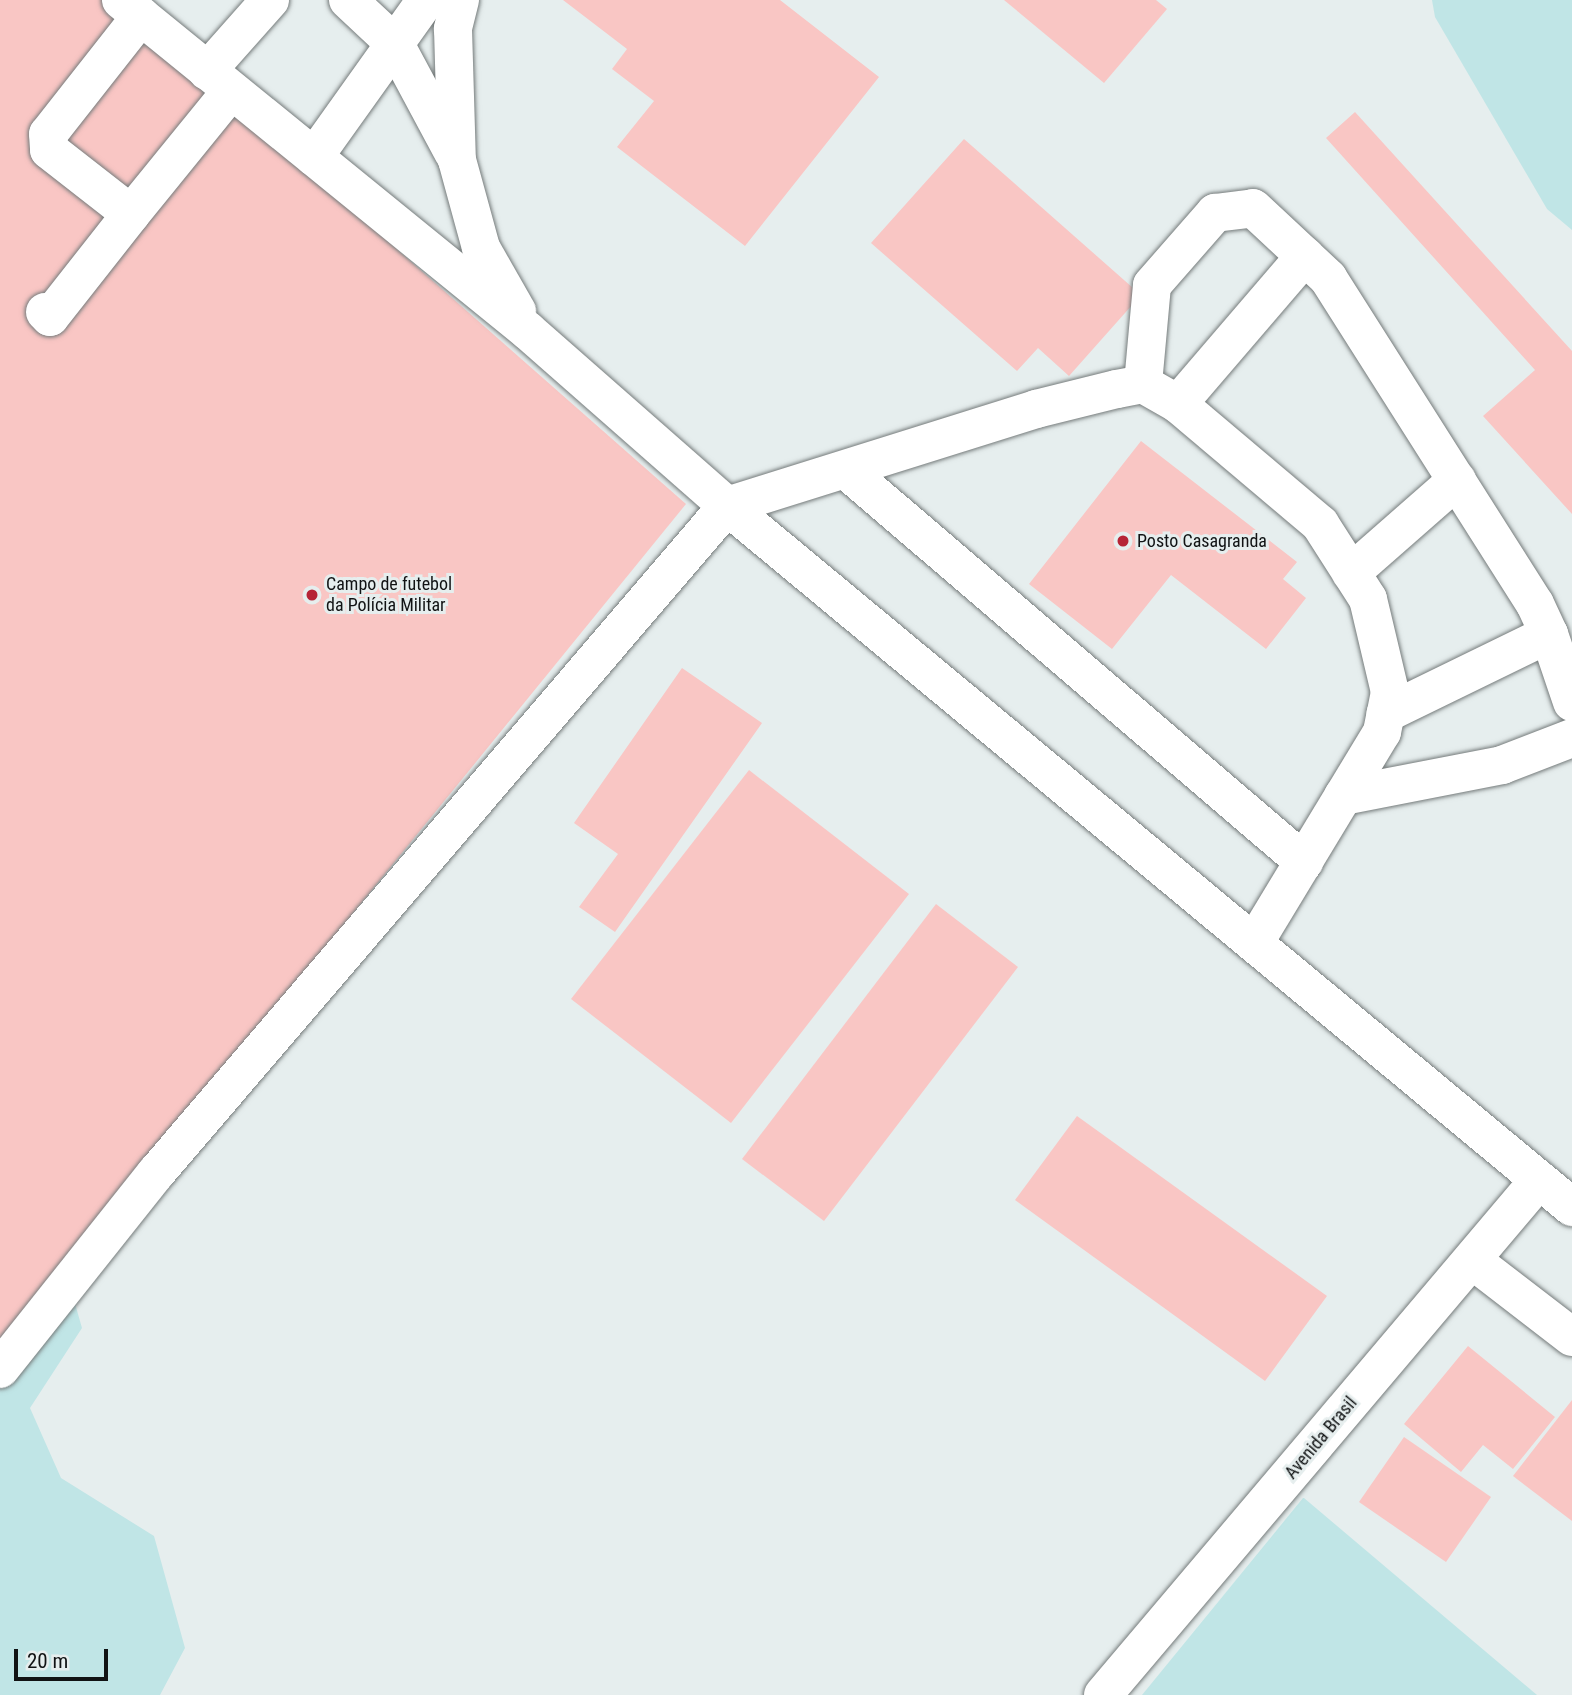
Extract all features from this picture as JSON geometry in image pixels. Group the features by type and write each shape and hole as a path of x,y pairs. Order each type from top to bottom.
{"main road":[{"path":"45,312 50,317 131,214 270,0"},
{"path":"348,0 395,44 457,160 481,248 528,331"},
{"path":"314,157 426,0"},
{"path":"457,160 453,29 460,0"},
{"path":"131,214 49,150 48,134 131,8 528,331 727,506 1572,1207"},
{"path":"1143,384 1152,285 1214,213 1253,208 1328,278 1457,480 1549,634 1572,702"},
{"path":"1178,404 1305,256"},
{"path":"0,1369 156,1172 727,506 1036,409 1143,384 1178,404 1320,524 1368,599 1390,692 1382,733 1255,942"},
{"path":"846,470 1304,862"},
{"path":"1351,573 1457,480"},
{"path":"1385,714 1549,634"},
{"path":"1343,796 1502,765 1572,738"},
{"name":"Avenida Brasil","path":"1102,1695 1539,1180"},
{"path":"1472,1259 1572,1337"}],"shaded area":[{"path":"1432,0 1572,0 1572,230 1547,209 1435,17"},
{"path":"0,1144 48,1209 82,1328 30,1408 61,1478 154,1536 185,1648 160,1695 0,1695"},
{"path":"1304,1498 1537,1695 1142,1695"}],"building":[{"path":"0,0 114,0 686,504 0,1347"},
{"path":"563,0 780,0 879,77 745,246 617,147 654,101 612,69 627,49"},
{"path":"1004,0 1156,0 1167,9 1104,83"},
{"path":"1355,112 1572,351 1572,514 1483,416 1535,370 1326,138"},
{"path":"964,139 1141,295 1069,376 1038,348 1017,371 871,243"},
{"path":"1141,441 1297,562 1283,579 1306,598 1266,649 1171,575 1112,649 1029,584"},
{"path":"682,668 762,723 615,932 579,907 618,854 574,823"},
{"path":"749,770 909,894 731,1123 571,999"},
{"path":"936,904 1018,967 824,1221 742,1159"},
{"path":"1077,1116 1327,1296 1265,1381 1015,1200"},
{"path":"1468,1346 1555,1417 1513,1469 1483,1445 1461,1472 1404,1424"},
{"path":"1572,1400 1572,1521 1513,1476"},
{"path":"1404,1437 1491,1497 1446,1562 1359,1502"}],"place":[{"name":"Posto Casagranda","path":"1123,541"},
{"name":"Campo de futebol da Polícia Militar","path":"312,595"}]}
